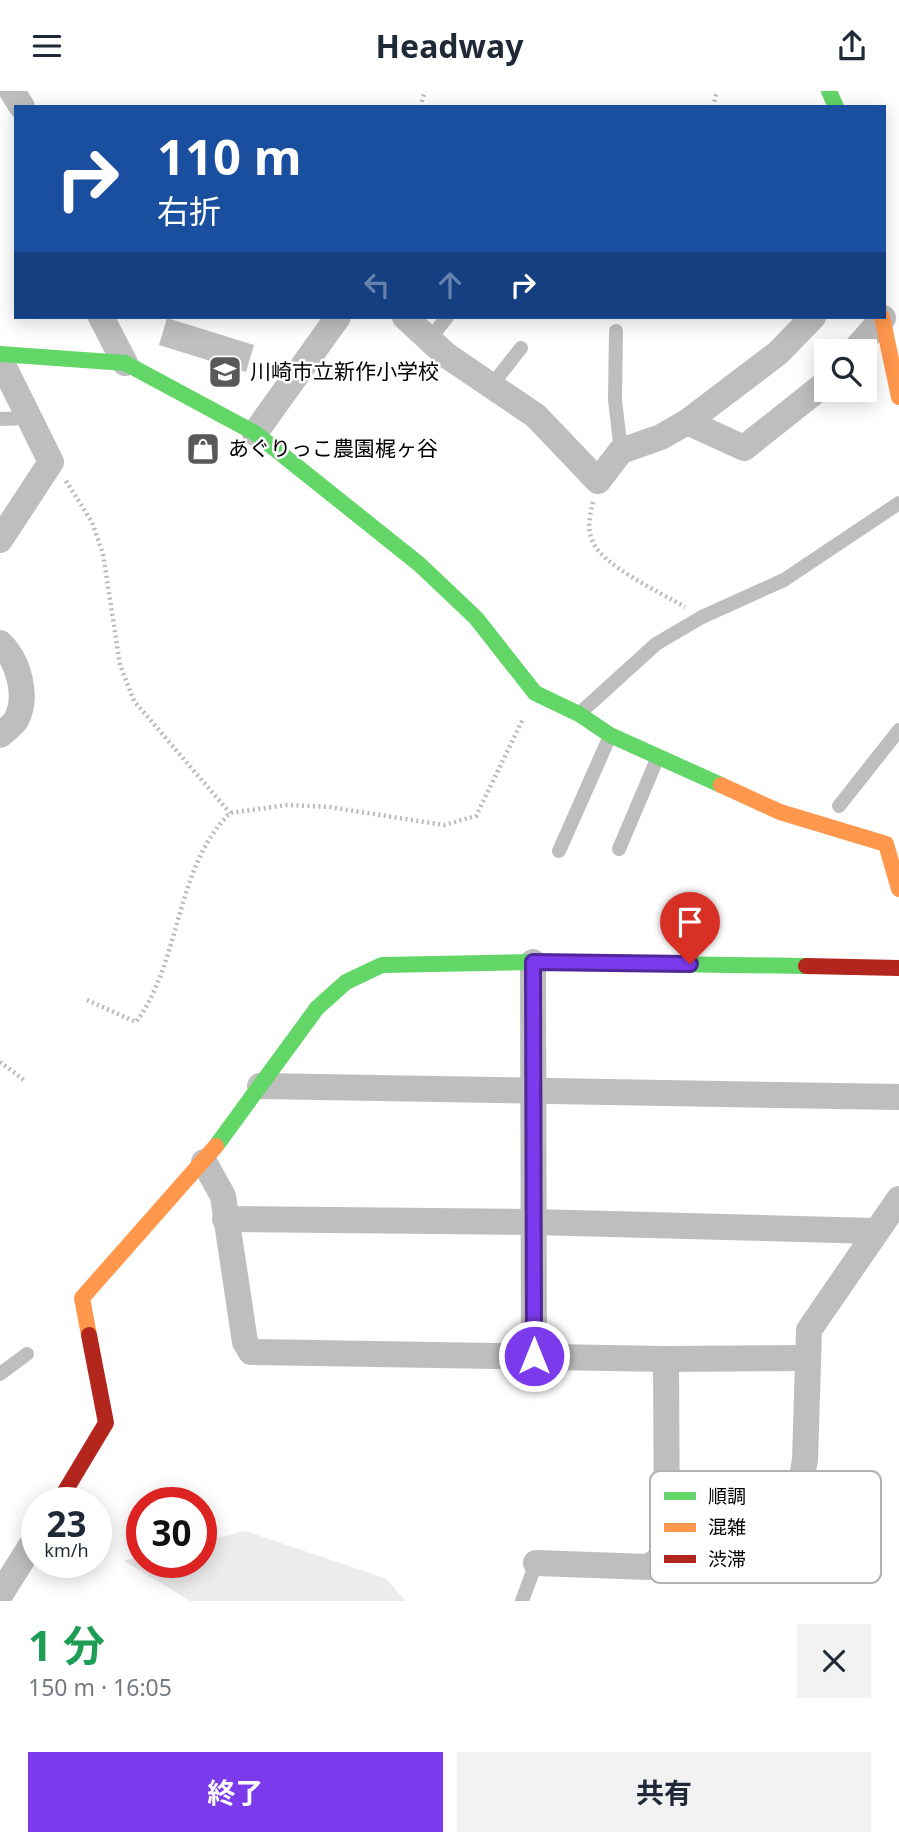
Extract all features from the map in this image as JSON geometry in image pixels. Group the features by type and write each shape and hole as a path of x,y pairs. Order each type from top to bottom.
{"street":[{"path":"887,315 899,397"},
{"path":"103,319 125,363"},
{"path":"255,433 337,319"},
{"path":"407,319 446,355 536,417 598,481 621,451 662,437 687,422 778,352 811,319"},
{"path":"865,339 883,319"},
{"path":"0,540 51,462 0,356 125,363 255,433 429,573 477,618 536,694 579,714 610,735 780,812 886,844 899,889"},
{"path":"687,422 744,448 814,393"},
{"path":"0,643 12,655 22,693 16,720 0,735"},
{"path":"68,1487 106,1423 82,1298 204,1163 317,1008 346,982 382,965 533,962 899,968"},
{"path":"533,962 534,1356"},
{"path":"260,1086 899,1097"},
{"path":"204,1163 223,1196 245,1342 251,1352 666,1359 808,1358"},
{"path":"803,1471 809,1330 874,1231 899,1199"},
{"path":"225,1219 533,1221 874,1231"},
{"path":"666,1359 667,1471"},
{"path":"0,1594 21,1561"},
{"path":"536,1563 650,1566"}],"lane":[{"path":"430,339 445,319"},
{"path":"616,331 615,400 621,451"},
{"path":"491,386 522,348"},
{"path":"0,419 29,418"},
{"path":"579,714 656,644 702,617 784,580 899,503"},
{"path":"839,806 899,730"},
{"path":"559,851 610,735"},
{"path":"619,849 659,757"},
{"path":"0,1374 27,1354"},
{"path":"522,1601 536,1563"}],"path":[{"path":"51,462 77,494 92,522 103,554 120,665 134,701 230,813"},
{"path":"598,481 589,525 592,541 600,556 702,617"},
{"path":"87,1000 136,1022 148,1005 168,956 204,846 230,813 298,805 444,825 475,816 536,694"},
{"path":"0,1062 24,1080"}],"shaded area":[{"path":"167,319 170,319 254,345 246,372 159,345"},
{"path":"245,1531 385,1578 406,1601 190,1601 152,1578 217,1578 217,1538"}],"traffic: fast":[{"path":"829,91 835,105"},
{"path":"0,354 125,363 255,433 419,564 476,618 535,693 579,714 610,735 721,785"},
{"path":"216,1146 317,1008 346,982 382,965 533,962 806,966"}],"traffic: slow":[{"path":"882,319 899,397"},
{"path":"721,785 780,812 886,844 899,889"},
{"path":"89,1335 82,1298 216,1146"}],"traffic: jam":[{"path":"806,966 899,968"},
{"path":"68,1487 106,1423 89,1335"}],"place":[{"name":"川崎市立新作小学校","path":"225,372"},
{"name":"あぐりっこ農園梶ヶ谷","path":"203,449"}],"route":[{"path":"534,1356 533,962 690,964"}]}
